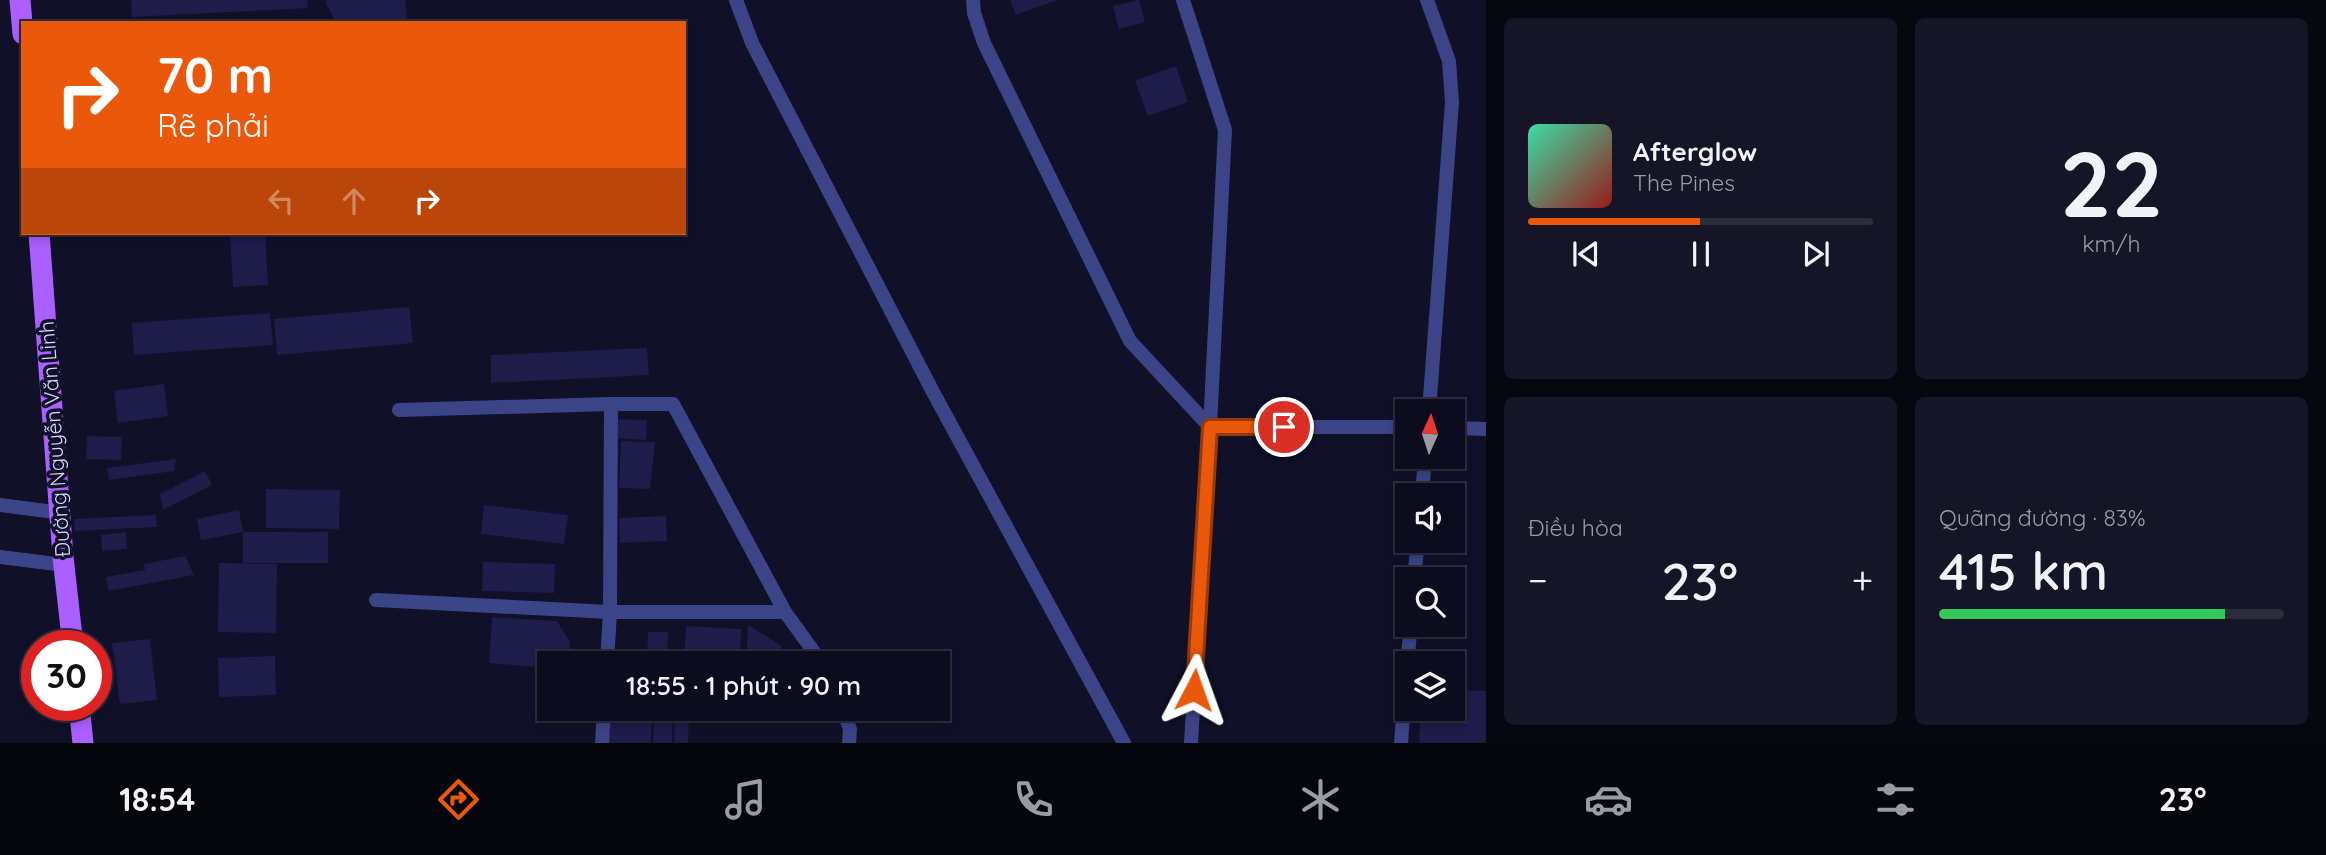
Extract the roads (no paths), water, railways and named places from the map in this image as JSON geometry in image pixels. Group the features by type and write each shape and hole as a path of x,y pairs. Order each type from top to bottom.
{"main road":[{"path":"20,0 22,21"},
{"name":"Đường Nguyễn Văn Linh","path":"39,235 71,630"},
{"path":"81,721 83,743"}],"street":[{"path":"736,0 752,43 933,392 1124,743"},
{"path":"974,0 974,13 984,43 1130,341 1210,427 1395,427"},
{"path":"1183,0 1225,130 1191,743"},
{"path":"1427,0 1450,61 1452,102 1430,399"},
{"path":"608,651 611,404"},
{"path":"399,410 673,404 785,612 813,651"},
{"path":"1465,428 1486,429"},
{"path":"0,505 62,513"},
{"path":"0,557 64,565"},
{"path":"376,600 610,612 785,612"},
{"path":"602,743 603,721"},
{"path":"847,721 850,729 849,743"},
{"path":"1401,743 1403,721"}]}
